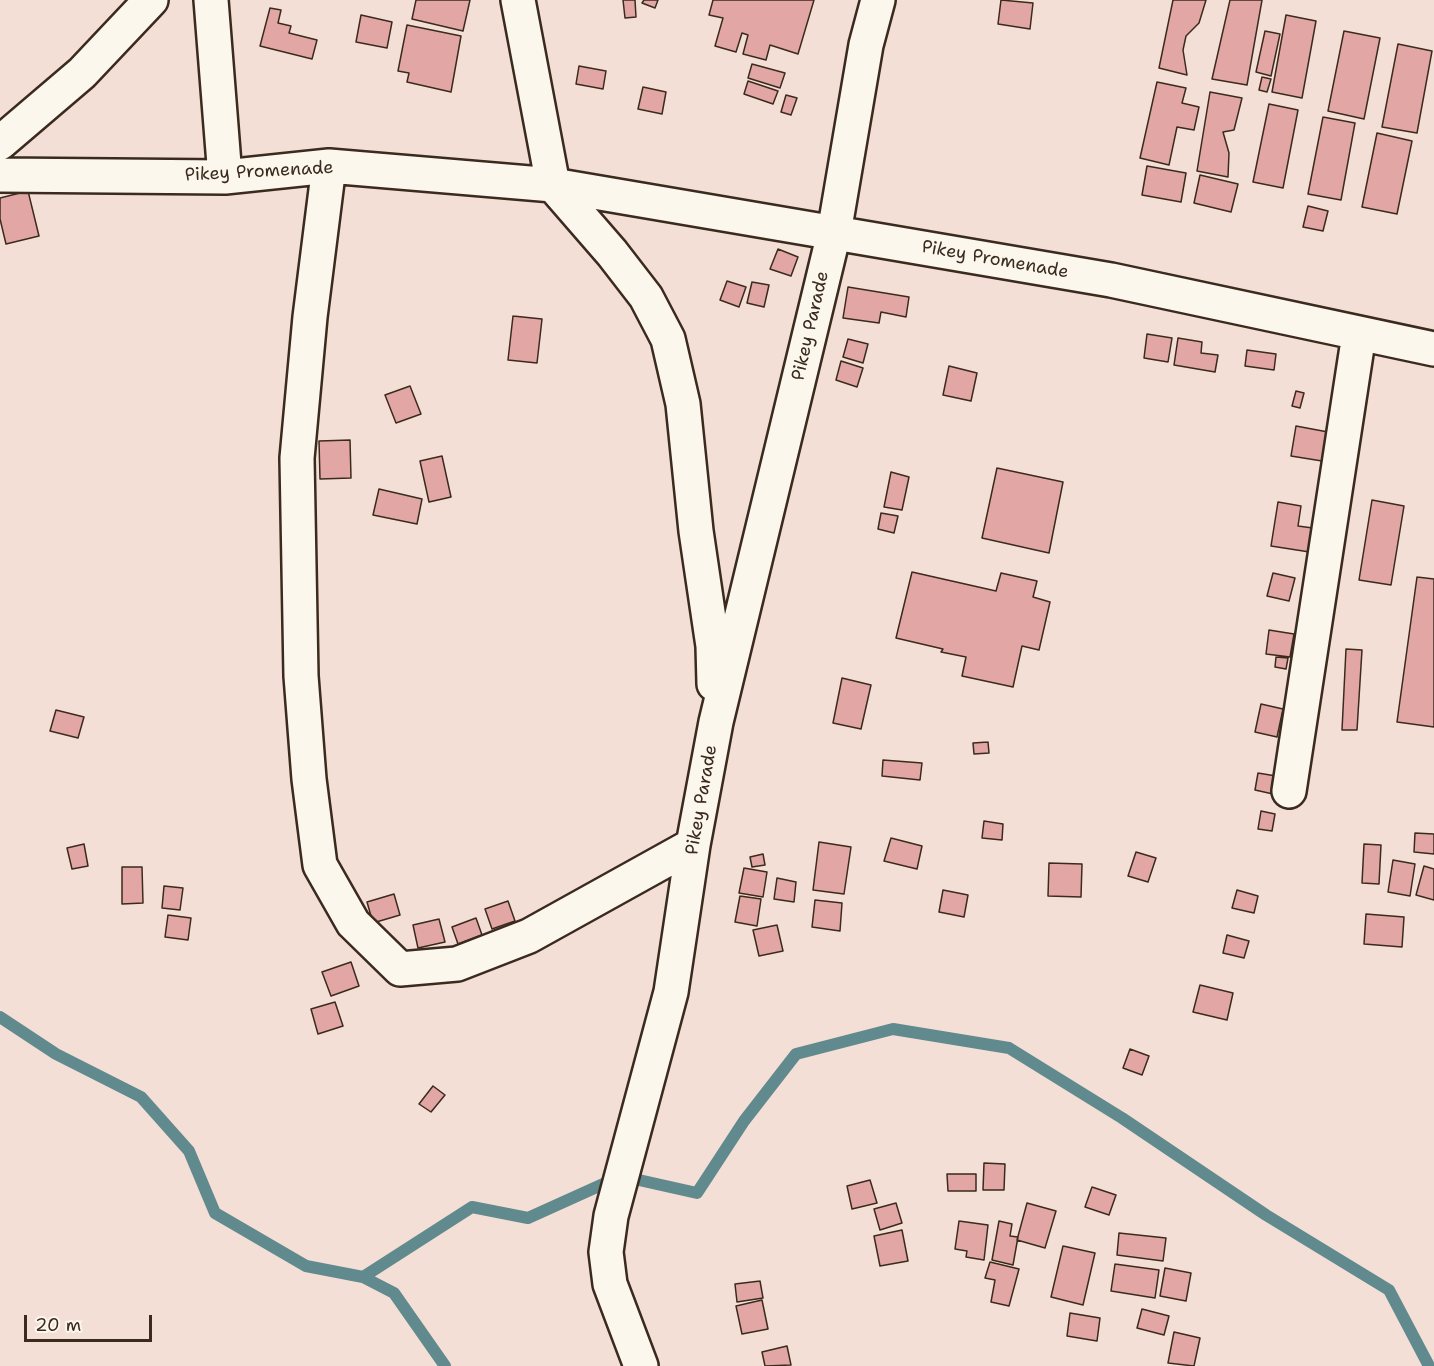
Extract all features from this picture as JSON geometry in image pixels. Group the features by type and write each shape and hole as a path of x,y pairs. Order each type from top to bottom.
{"street":[{"path":"0,143 82,73 151,0"},
{"path":"211,0 225,177"},
{"path":"518,0 553,185 612,253 646,297 668,339 683,404 696,531 713,646 716,722"},
{"name":"Pikey Parade","path":"641,1366 610,1284 606,1252 621,1176 670,992 693,844 716,722 834,233 866,45 878,0"},
{"path":"329,166 310,317 297,458 301,676 309,779 320,865 353,923 400,969 457,964 529,936 693,844"},
{"name":"Pikey Promenade","path":"0,175 225,177 329,166 553,185 1111,280 1434,349"},
{"path":"1289,791 1359,334"}],"building":[{"path":"416,0 470,0 463,31 412,19"},
{"path":"623,0 635,0 636,17 625,18"},
{"path":"644,0 658,0 655,8 642,3"},
{"path":"713,0 814,0 798,54 770,45 766,60 743,54 748,35 742,33 736,52 715,46 723,18 709,15"},
{"path":"1001,0 1033,3 1030,29 998,24"},
{"path":"1173,0 1206,0 1199,23 1186,36 1183,50 1187,75 1159,68"},
{"path":"1230,0 1262,0 1247,85 1212,79"},
{"path":"270,8 281,10 278,23 291,26 289,33 317,40 312,59 260,46"},
{"path":"361,15 392,22 387,48 356,42"},
{"path":"1286,15 1316,21 1302,98 1272,92"},
{"path":"407,25 461,36 451,92 407,82 409,73 398,71"},
{"path":"1265,31 1280,34 1271,76 1256,72"},
{"path":"1344,31 1380,38 1364,119 1328,111"},
{"path":"1398,44 1432,51 1417,133 1382,127"},
{"path":"752,64 785,73 780,88 748,78"},
{"path":"579,66 606,71 603,89 576,84"},
{"path":"1262,77 1271,79 1267,92 1259,90"},
{"path":"748,81 778,91 773,104 744,94"},
{"path":"1157,82 1186,88 1182,103 1199,107 1194,130 1177,127 1169,165 1140,158"},
{"path":"643,87 666,92 662,114 638,109"},
{"path":"1210,92 1242,98 1234,130 1223,132 1229,153 1228,177 1197,171"},
{"path":"786,95 797,98 791,115 781,112"},
{"path":"1269,104 1298,110 1283,188 1253,182"},
{"path":"1323,117 1355,123 1341,200 1308,194"},
{"path":"1377,133 1412,141 1397,214 1362,207"},
{"path":"1147,166 1186,173 1181,202 1142,195"},
{"path":"1200,175 1238,184 1231,212 1194,203"},
{"path":"28,191 39,236 6,244 0,219 0,198"},
{"path":"1308,206 1328,211 1323,231 1303,227"},
{"path":"778,249 798,257 791,276 770,269"},
{"path":"727,281 746,287 739,307 720,300"},
{"path":"752,282 769,285 764,307 747,303"},
{"path":"848,287 909,297 906,317 881,312 879,323 843,318"},
{"path":"513,316 542,319 537,363 508,360"},
{"path":"1147,334 1172,338 1168,362 1144,358"},
{"path":"1178,338 1202,342 1201,353 1218,355 1215,372 1174,365"},
{"path":"848,339 868,344 863,363 843,357"},
{"path":"1247,350 1276,354 1274,370 1245,366"},
{"path":"841,361 863,368 857,387 836,380"},
{"path":"949,366 977,373 971,401 943,395"},
{"path":"410,386 421,414 396,423 385,395"},
{"path":"1296,391 1304,393 1300,408 1292,406"},
{"path":"1296,426 1328,432 1322,461 1291,456"},
{"path":"350,440 351,478 320,479 319,441"},
{"path":"442,456 451,497 429,502 420,461"},
{"path":"997,468 1063,482 1049,553 982,538"},
{"path":"891,472 909,477 902,510 884,507"},
{"path":"379,489 422,499 417,524 373,515"},
{"path":"1372,500 1404,506 1391,585 1359,580"},
{"path":"1278,502 1301,506 1298,526 1320,529 1316,553 1271,546"},
{"path":"881,513 898,516 894,533 878,529"},
{"path":"912,572 996,591 1001,573 1037,581 1033,597 1050,602 1039,650 1022,646 1013,687 962,676 966,657 896,638"},
{"path":"1273,573 1295,578 1289,601 1267,596"},
{"path":"1417,577 1434,579 1434,727 1397,722"},
{"path":"1269,630 1294,634 1290,657 1266,654"},
{"path":"1346,649 1362,650 1357,730 1342,730"},
{"path":"1276,657 1288,658 1286,669 1275,667"},
{"path":"842,678 871,685 861,729 833,723"},
{"path":"1261,704 1283,709 1277,737 1255,732"},
{"path":"56,710 84,717 78,738 50,731"},
{"path":"988,742 989,753 974,754 973,743"},
{"path":"883,760 922,763 920,780 882,776"},
{"path":"1258,773 1276,776 1273,794 1255,790"},
{"path":"1261,811 1275,814 1272,831 1258,829"},
{"path":"984,821 1003,824 1002,840 982,838"},
{"path":"1415,833 1434,834 1434,854 1414,852"},
{"path":"891,838 922,846 917,869 884,861"},
{"path":"819,842 851,847 844,894 813,890"},
{"path":"84,844 88,866 72,869 67,848"},
{"path":"1364,844 1381,845 1379,884 1362,883"},
{"path":"1136,852 1156,858 1148,882 1128,876"},
{"path":"763,854 765,865 752,867 750,857"},
{"path":"1393,860 1415,864 1410,896 1388,892"},
{"path":"1049,863 1082,864 1081,897 1048,896"},
{"path":"1424,866 1434,869 1434,900 1416,895"},
{"path":"122,867 142,867 143,903 122,904"},
{"path":"744,868 767,872 763,897 739,893"},
{"path":"777,878 796,882 794,902 774,899"},
{"path":"164,886 183,888 180,910 162,908"},
{"path":"943,890 968,895 964,917 939,912"},
{"path":"1237,890 1258,896 1254,913 1232,908"},
{"path":"394,894 400,915 373,923 367,902"},
{"path":"740,896 761,899 757,926 735,922"},
{"path":"815,900 842,903 840,931 812,927"},
{"path":"508,901 515,921 492,929 485,909"},
{"path":"1366,914 1404,917 1402,947 1364,944"},
{"path":"168,915 191,918 188,940 165,937"},
{"path":"476,918 482,935 458,944 452,927"},
{"path":"439,919 445,942 418,948 413,925"},
{"path":"777,925 783,951 759,956 753,930"},
{"path":"1227,935 1249,941 1244,958 1223,953"},
{"path":"351,962 359,986 331,996 322,972"},
{"path":"1200,985 1233,993 1227,1020 1193,1012"},
{"path":"335,1002 343,1026 318,1034 311,1009"},
{"path":"1130,1049 1149,1056 1142,1075 1123,1068"},
{"path":"433,1086 445,1095 431,1112 419,1104"},
{"path":"984,1163 1005,1164 1004,1190 983,1190"},
{"path":"947,1174 976,1174 976,1191 948,1191"},
{"path":"870,1180 877,1203 852,1209 847,1186"},
{"path":"1092,1187 1116,1195 1109,1215 1085,1207"},
{"path":"896,1203 902,1223 880,1230 874,1209"},
{"path":"1027,1203 1056,1211 1045,1248 1017,1240"},
{"path":"959,1221 988,1225 984,1260 966,1257 967,1251 955,1249"},
{"path":"999,1221 1012,1224 1010,1236 1018,1237 1013,1265 992,1260"},
{"path":"902,1230 908,1261 880,1266 874,1236"},
{"path":"1119,1233 1166,1238 1163,1261 1117,1255"},
{"path":"1063,1246 1095,1253 1083,1305 1051,1297"},
{"path":"990,1262 1019,1269 1009,1306 991,1302 995,1280 985,1278"},
{"path":"1115,1264 1159,1270 1155,1298 1111,1291"},
{"path":"1165,1268 1191,1273 1186,1301 1160,1296"},
{"path":"760,1281 763,1298 737,1302 735,1284"},
{"path":"762,1300 768,1329 742,1334 736,1306"},
{"path":"1142,1309 1169,1316 1164,1335 1137,1328"},
{"path":"1070,1313 1100,1318 1097,1341 1067,1336"},
{"path":"1174,1332 1200,1338 1194,1366 1168,1363"},
{"path":"787,1346 791,1365 765,1366 762,1352"}],"waterway":[{"path":"0,1017 56,1054 141,1097 189,1151 215,1213 306,1266 363,1277 394,1293 445,1366"},
{"path":"363,1277 472,1207 528,1218 621,1176 697,1193 744,1121 796,1054 893,1029 1009,1048 1122,1118 1266,1215 1389,1290 1429,1366"}]}
